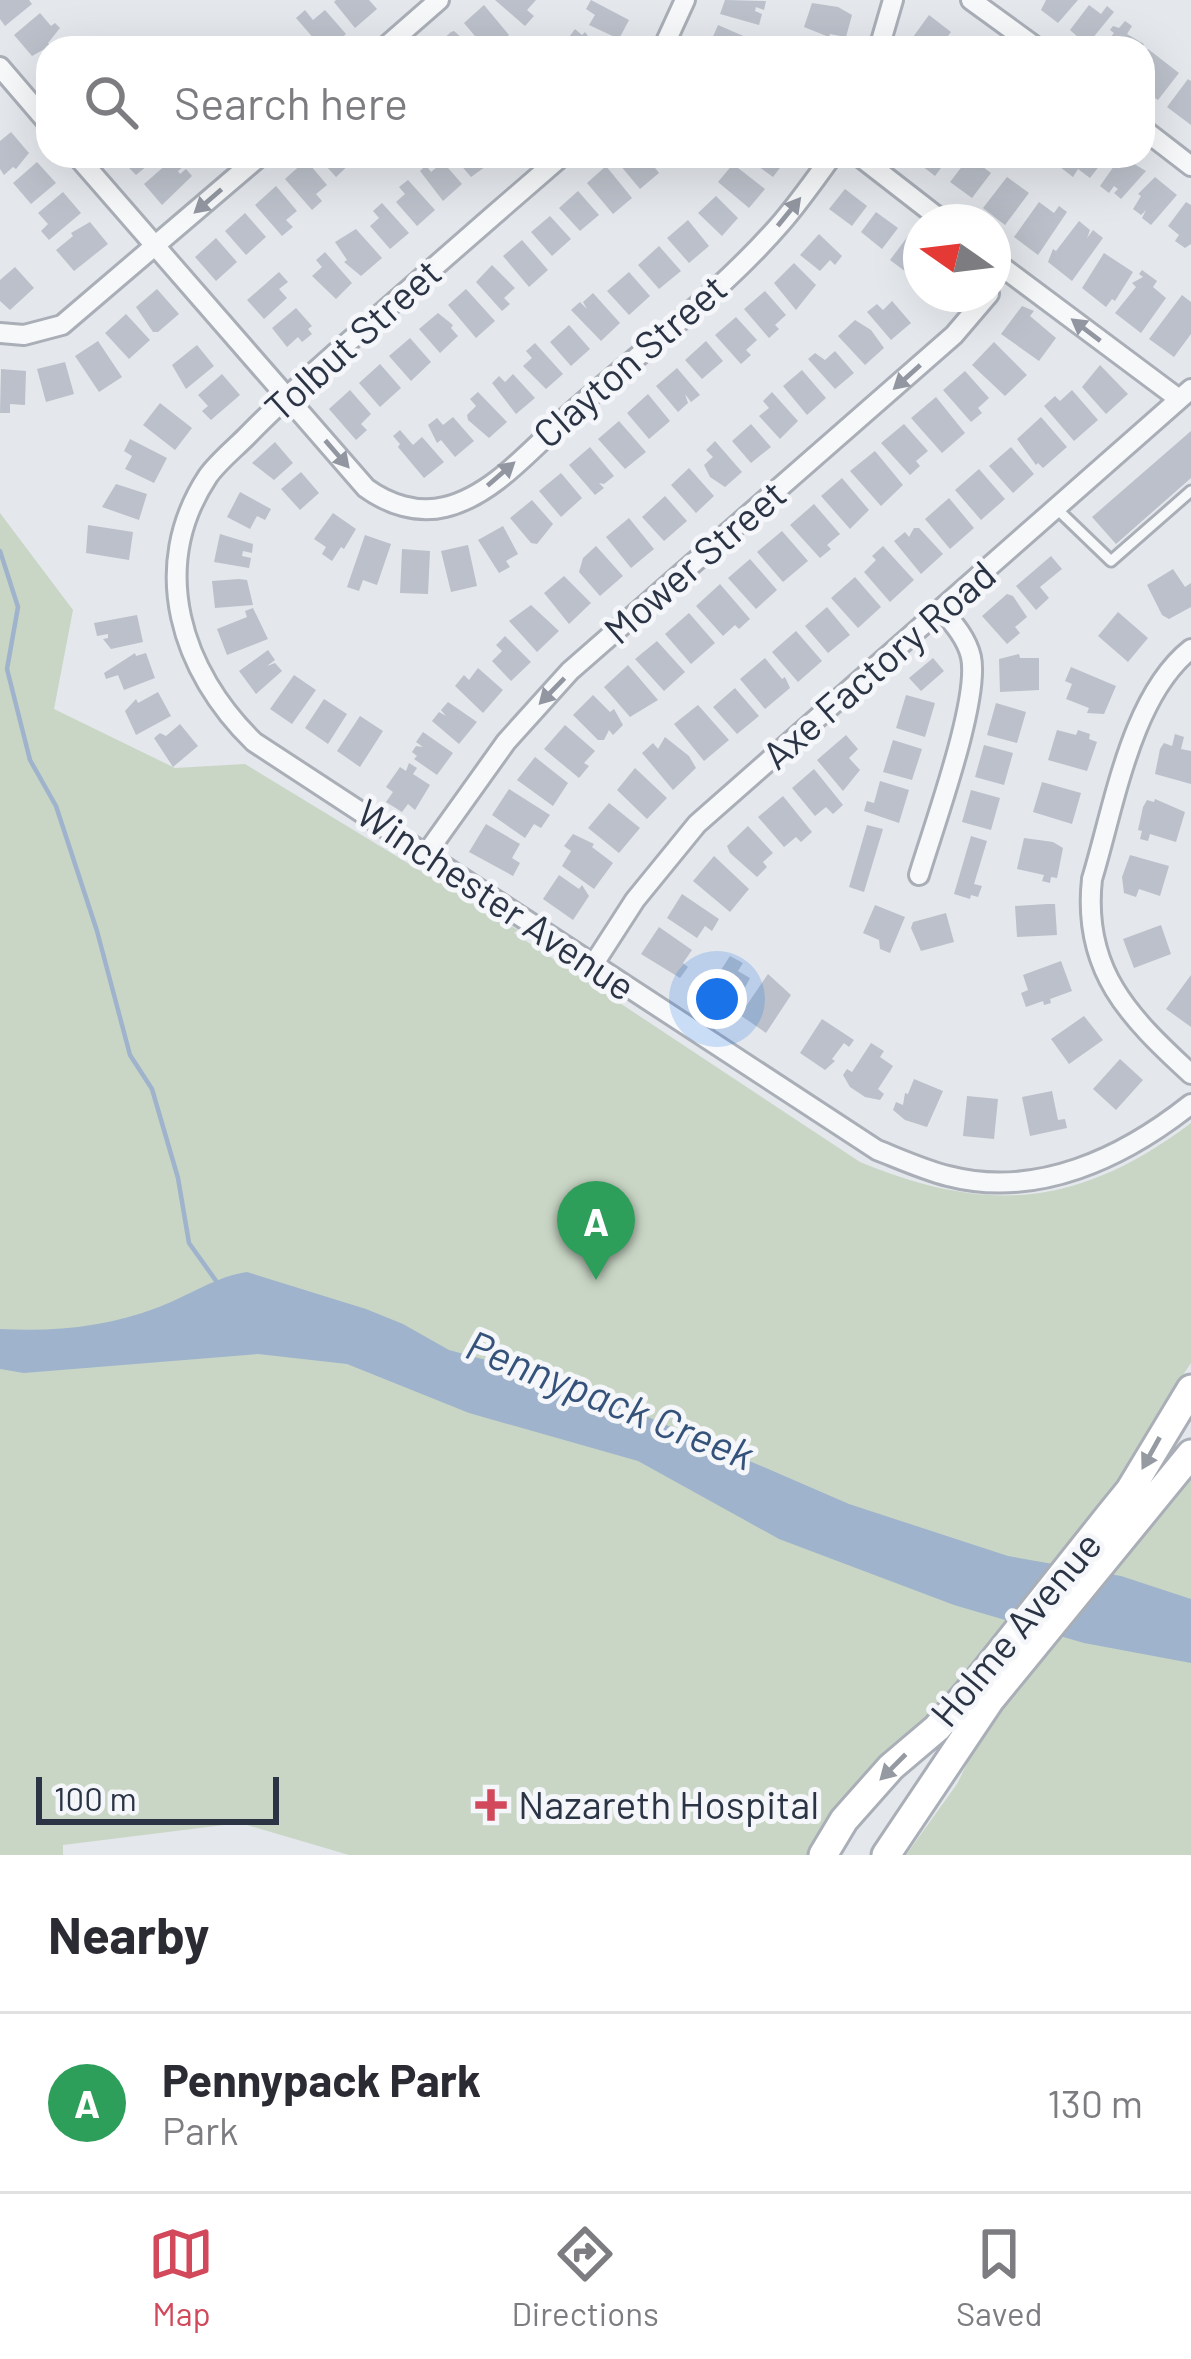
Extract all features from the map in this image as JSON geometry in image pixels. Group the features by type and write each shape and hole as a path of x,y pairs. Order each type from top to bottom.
{"main road":[{"name":"Holme Avenue","path":"1119,1521 1130,1490 1191,1389"},
{"name":"Holme Avenue","path":"886,1855 982,1694 1119,1521 1191,1454"},
{"name":"Holme Avenue","path":"823,1855 844,1820 891,1767 982,1694"}],"street":[{"path":"398,36 439,0"},
{"path":"668,36 685,0"},
{"path":"882,36 893,0"},
{"path":"971,0 1020,36"},
{"path":"0,68 36,108"},
{"path":"1155,138 1191,166"},
{"path":"87,168 286,395"},
{"path":"0,333 24,335 62,326 246,168"},
{"name":"Tolbut Street","path":"180,549 208,475 286,395 548,168"},
{"name":"Clayton Street","path":"286,395 367,488 394,503 442,508 482,491 738,267 781,223 823,168"},
{"path":"874,168 921,204"},
{"path":"1011,274 1185,394"},
{"name":"Mower Street","path":"426,854 506,742 570,671 954,335 973,312"},
{"name":"Axe Factory Road","path":"593,965 635,900 698,824 1185,394"},
{"name":"Winchester Avenue","path":"180,549 177,595 188,650 205,685 254,742 877,1150 950,1177 1012,1180 1075,1170 1112,1157 1144,1140 1191,1104"},
{"path":"919,875 973,679 964,638 941,610"},
{"path":"1191,649 1166,673 1142,712 1089,902 1096,954 1106,979 1156,1042 1191,1074"}],"lane":[{"path":"1056,509 1111,561 1191,491"}],"green space":[{"path":"0,513 73,610 54,709 175,768 245,764 518,930 514,933 860,1162 950,1190 1032,1194 1110,1172 1191,1123 1191,1363 1126,1474 1171,1494 1191,1477 1191,1855 906,1855 957,1784 987,1723 958,1688 875,1765 807,1855 349,1855 240,1823 63,1845 63,1855 0,1855"}],"water":[{"path":"247,1272 366,1309 449,1350 567,1382 849,1504 1008,1556 1121,1576 1191,1599 1191,1663 1084,1643 954,1605 779,1539 638,1461 469,1413 347,1364 258,1354 24,1373 0,1369 0,1329 100,1324 159,1307"}],"building":[{"path":"0,0 29,0 32,4 5,26"},
{"path":"336,0 369,0 377,9 355,28"},
{"path":"495,0 536,0 527,10 534,16 525,26"},
{"path":"591,0 629,20 621,36 613,36 589,25 595,15 586,9"},
{"path":"725,0 766,1 764,10 756,7 762,14 759,25 720,14"},
{"path":"1046,0 1078,0 1058,23 1041,10"},
{"path":"812,3 838,7 852,15 846,36 826,36 804,27"},
{"path":"484,5 509,35 475,36 464,23"},
{"path":"1089,5 1101,14 1107,6 1114,12 1094,36 1077,36 1070,30"},
{"path":"305,10 313,20 325,10 346,34 312,36 296,18"},
{"path":"40,13 51,26 55,23 60,28 54,36 36,36 32,56 14,35"},
{"path":"929,15 951,32 948,36 914,36"},
{"path":"1125,21 1132,26 1127,34 1130,36 1112,36 1113,26 1119,28"},
{"path":"718,25 743,36 713,36"},
{"path":"1155,54 1179,73 1155,98"},
{"path":"1191,81 1191,125 1167,107"},
{"path":"11,132 29,153 4,175 0,141"},
{"path":"36,163 36,168 42,168 56,183 31,204 13,183"},
{"path":"162,168 182,168 180,174 186,169 192,176 162,205 144,184"},
{"path":"297,168 313,168 327,185 316,194 322,201 312,210 285,179"},
{"path":"428,168 431,172 448,168 462,184 443,201 420,171"},
{"path":"463,168 483,168 471,177"},
{"path":"608,168 632,198 613,214 587,183"},
{"path":"622,168 655,168 659,173 640,189"},
{"path":"730,168 738,168 765,189 749,208 718,182"},
{"path":"961,168 984,168 991,173 972,198 950,182"},
{"path":"1061,168 1098,168 1090,178 1078,169 1073,177"},
{"path":"1113,168 1146,171 1121,199 1114,186 1109,193 1100,186"},
{"path":"1007,177 1029,193 1011,217 1011,204 986,204"},
{"path":"1155,177 1177,195 1151,225 1142,218 1146,210 1141,215 1133,209 1138,194"},
{"path":"408,180 435,210 417,226 396,202 405,194 399,187"},
{"path":"276,186 297,211 286,220 293,227 282,236 255,205"},
{"path":"845,189 867,206 852,226 829,209"},
{"path":"578,191 599,215 580,231 559,208"},
{"path":"63,192 81,213 49,240 41,231 48,224 38,213"},
{"path":"716,196 738,218 722,236 698,213"},
{"path":"1039,202 1054,213 1059,206 1067,212 1038,255 1014,237"},
{"path":"1186,202 1191,205 1191,244 1185,248 1175,241 1179,235 1168,226"},
{"path":"382,203 409,233 390,249 370,226 379,218 373,211"},
{"path":"876,212 898,228 882,249 861,232"},
{"path":"245,213 266,237 246,255 225,231"},
{"path":"550,216 571,239 552,256 531,232"},
{"path":"688,220 709,246 689,263 667,238"},
{"path":"1079,221 1090,230 1087,238 1093,230 1103,238 1072,281 1048,262 1053,249"},
{"path":"90,222 108,244 74,271 56,250"},
{"path":"356,229 382,258 361,276 344,262 335,242"},
{"path":"819,234 842,256 820,271 800,255"},
{"path":"216,238 237,262 216,281 195,257"},
{"path":"522,240 548,270 529,287 503,256"},
{"path":"903,243 903,270 890,260"},
{"path":"659,246 681,271 659,289 638,265"},
{"path":"325,252 352,283 336,299 312,276 322,267 316,260"},
{"path":"1104,253 1133,272 1106,307 1082,288"},
{"path":"794,263 816,285 796,310 774,283"},
{"path":"492,265 515,288 504,298 510,304 502,311 476,282"},
{"path":"15,267 34,288 10,310 0,301 0,280"},
{"path":"1142,270 1157,281 1153,287 1166,298 1141,333 1115,313 1136,287 1132,283 1143,277"},
{"path":"279,272 288,282 279,289 287,298 264,319 247,300"},
{"path":"629,272 650,296 629,315 607,291"},
{"path":"157,289 179,314 153,332 136,307"},
{"path":"466,289 495,321 476,338 448,305"},
{"path":"765,291 786,315 769,338 744,309"},
{"path":"593,293 620,323 601,341 571,310 580,302 587,309 583,302"},
{"path":"1182,295 1191,302 1191,334 1174,357 1149,339"},
{"path":"892,301 911,323 891,340 867,312 877,304 883,310"},
{"path":"1022,306 1034,311 1030,316 1056,338 1039,361 1001,334"},
{"path":"296,308 312,326 308,329 312,334 302,342 298,337 287,347 272,328"},
{"path":"438,313 458,336 440,353 419,329"},
{"path":"126,314 150,340 129,359 105,333"},
{"path":"736,317 757,340 746,350 751,355 741,364 715,335"},
{"path":"855,320 871,330 884,348 865,365 838,336"},
{"path":"569,325 590,349 571,366 550,342"},
{"path":"410,338 431,362 411,381 389,356"},
{"path":"98,341 122,377 99,392 75,356"},
{"path":"706,341 723,361 702,379 685,360"},
{"path":"994,342 1027,375 1005,396 972,365"},
{"path":"535,343 563,374 546,389 523,366 532,358 526,351"},
{"path":"197,345 214,366 186,389 172,365"},
{"path":"835,351 854,373 835,389 808,359 815,353 825,360"},
{"path":"65,362 74,394 46,402 37,369"},
{"path":"380,364 401,388 380,407 359,383"},
{"path":"1100,365 1128,394 1106,414 1082,387"},
{"path":"677,368 700,395 691,402 685,394 688,403 678,412 656,386"},
{"path":"1,369 26,371 25,405 10,404 10,413 0,413"},
{"path":"802,370 826,398 807,415 783,386"},
{"path":"965,371 989,398 971,422 943,390"},
{"path":"222,374 240,395 211,420 202,411 208,406 198,395"},
{"path":"513,374 535,398 516,414 492,383 499,376 505,382"},
{"path":"350,390 371,414 361,424 367,430 356,440 329,409"},
{"path":"1072,390 1098,420 1074,441 1044,406"},
{"path":"478,392 507,422 489,438 468,420 476,406 470,399"},
{"path":"772,392 798,421 780,439 759,416 769,408 763,401"},
{"path":"648,394 670,421 649,439 627,413"},
{"path":"936,397 965,433 942,453 911,418"},
{"path":"160,403 192,428 175,450 143,425"},
{"path":"453,417 474,441 455,457 441,440 437,443 428,425 437,418 443,425"},
{"path":"1041,417 1067,447 1043,468 1017,439"},
{"path":"619,421 646,452 625,469 598,439"},
{"path":"751,424 771,447 751,463 732,441"},
{"path":"904,424 928,451 910,475 881,443"},
{"path":"400,430 413,445 422,437 444,462 424,478 398,447 393,436"},
{"path":"1191,431 1191,478 1116,544 1092,517"},
{"path":"130,439 167,458 154,483 125,469 132,456 124,451"},
{"path":"715,441 742,472 725,487 710,477 704,465 713,457 706,450"},
{"path":"275,442 293,463 274,480 252,463"},
{"path":"590,447 614,476 599,483 604,488 595,495 569,465"},
{"path":"1011,447 1034,474 1013,493 989,466"},
{"path":"875,451 903,485 881,506 850,471"},
{"path":"689,468 714,496 696,513 671,485"},
{"path":"979,469 1005,499 981,520 955,490"},
{"path":"301,472 319,493 300,510 281,489"},
{"path":"561,473 582,498 561,517 539,491"},
{"path":"842,478 869,510 850,529 821,496"},
{"path":"116,484 147,494 139,520 102,507"},
{"path":"240,492 271,509 265,520 257,516 250,529 227,517"},
{"path":"665,496 687,521 664,541 642,517"},
{"path":"949,498 974,528 950,549 925,519"},
{"path":"532,500 553,524 537,544 510,518"},
{"path":"814,504 840,534 820,558 790,525"},
{"path":"333,513 356,529 332,561 322,554 326,547 314,539"},
{"path":"629,518 654,549 631,568 606,537"},
{"path":"88,525 133,532 129,560 86,553"},
{"path":"503,526 518,554 499,573 478,540"},
{"path":"914,528 943,554 921,574 894,541 905,532 909,537"},
{"path":"782,531 808,561 783,582 757,552"},
{"path":"220,534 253,544 252,553 243,551 242,556 251,558 249,568 214,562"},
{"path":"365,535 391,544 377,585 363,580 359,591 347,587"},
{"path":"468,545 477,586 451,592 441,551"},
{"path":"596,546 623,576 600,596 579,572 583,558"},
{"path":"883,546 914,580 890,602 864,572"},
{"path":"402,549 430,551 428,594 400,593"},
{"path":"1051,556 1062,569 1040,587 1049,598 1036,610 1016,586"},
{"path":"750,559 777,590 756,609 728,578"},
{"path":"1173,569 1185,587 1191,583 1191,607 1169,619 1162,615 1147,585"},
{"path":"564,576 591,603 569,624 544,593"},
{"path":"855,577 881,607 858,628 831,598"},
{"path":"247,580 253,605 215,608 212,581"},
{"path":"720,584 750,619 723,636 696,606"},
{"path":"1007,594 1027,617 1015,627 1020,633 1007,644 982,616"},
{"path":"531,605 559,631 537,652 509,621"},
{"path":"827,607 850,635 828,653 805,626"},
{"path":"253,608 268,639 227,655 217,629 247,617 245,611"},
{"path":"1118,612 1148,638 1128,662 1098,636"},
{"path":"689,613 715,643 691,664 665,634"},
{"path":"137,615 143,642 111,649 103,639 108,634 97,636 94,623"},
{"path":"796,631 822,661 798,682 772,652"},
{"path":"505,636 531,662 511,681 492,661 502,651 496,645"},
{"path":"657,641 685,672 664,691 635,659"},
{"path":"268,650 275,660 267,666 275,663 282,671 256,694 239,671"},
{"path":"135,653 146,653 155,678 124,690 118,675 106,679 104,673"},
{"path":"1019,654 1020,658 1039,658 1039,690 1000,692 999,659"},
{"path":"765,658 790,688 765,709 740,679"},
{"path":"933,658 944,671 921,691 909,678"},
{"path":"628,665 658,700 630,717 604,687"},
{"path":"1071,667 1116,686 1104,714 1087,713 1089,708 1066,699 1072,684 1065,681"},
{"path":"478,668 503,690 483,713 455,686 464,675 469,680"},
{"path":"294,675 316,690 292,724 270,709"},
{"path":"735,688 759,716 737,734 713,707"},
{"path":"158,692 171,716 136,735 125,711 136,699 138,703"},
{"path":"593,695 610,712 614,709 623,725 613,735 609,730 604,740 598,740 573,715"},
{"path":"906,695 935,703 925,737 896,728"},
{"path":"324,699 347,714 328,744 305,728"},
{"path":"448,702 477,722 459,744 432,721 439,712 446,716 441,710"},
{"path":"996,703 1026,712 1017,743 987,735"},
{"path":"698,705 729,740 704,761 674,724"},
{"path":"360,716 383,731 360,767 337,751"},
{"path":"180,724 198,746 173,767 154,738 160,733 166,736"},
{"path":"565,725 595,751 579,778 544,749"},
{"path":"1057,730 1076,735 1078,730 1097,742 1087,771 1048,760"},
{"path":"423,732 453,753 437,775 414,759 416,746 423,747 416,742"},
{"path":"1175,734 1184,737 1181,749 1191,751 1191,784 1155,774 1160,749 1164,743 1172,746"},
{"path":"846,735 858,749 849,758 860,770 843,791 817,760"},
{"path":"665,737 696,768 673,790 642,753 653,743 658,749"},
{"path":"893,740 922,749 912,780 883,772"},
{"path":"984,745 1013,753 1004,785 975,777"},
{"path":"535,757 568,783 553,806 517,780"},
{"path":"409,763 417,768 413,774 430,785 415,810 408,804 402,812 386,802 393,792 386,787 400,767 406,771"},
{"path":"635,768 667,798 647,819 617,790"},
{"path":"814,769 843,805 833,814 826,807 815,816 792,788"},
{"path":"880,781 909,790 899,823 864,811 867,801 874,803"},
{"path":"1042,782 1081,793 1072,824 1033,812"},
{"path":"509,789 550,815 541,828 534,824 525,838 492,815"},
{"path":"971,790 1000,798 991,830 962,822"},
{"path":"783,796 812,832 801,842 796,837 784,847 758,817"},
{"path":"1147,800 1185,812 1176,842 1150,834 1148,841 1140,839 1143,807"},
{"path":"609,803 640,828 619,853 588,828"},
{"path":"486,824 520,844 512,858 520,863 513,876 469,852"},
{"path":"867,825 883,829 864,892 849,887"},
{"path":"748,826 773,853 757,877 727,846"},
{"path":"573,834 594,844 613,863 594,889 562,866 571,851 564,846"},
{"path":"971,836 987,841 974,884 982,886 978,897 971,895 970,899 954,894"},
{"path":"1024,838 1063,848 1057,878 1051,877 1050,883 1042,881 1044,875 1017,869"},
{"path":"1130,855 1169,866 1160,896 1139,889 1136,897 1124,893 1122,877"},
{"path":"714,856 749,889 730,912 693,881"},
{"path":"559,875 579,889 582,885 589,896 573,920 543,899"},
{"path":"682,894 719,919 712,931 705,926 697,938 667,918"},
{"path":"1055,904 1057,935 1017,937 1015,906"},
{"path":"875,905 905,917 890,953 880,949 879,940 863,933"},
{"path":"946,913 954,942 921,951 913,922"},
{"path":"1161,925 1171,954 1134,968 1123,939"},
{"path":"659,927 692,950 680,978 641,954"},
{"path":"730,956 743,963 738,971 750,978 735,1007 730,1008 706,993"},
{"path":"1061,961 1072,991 1050,999 1051,1003 1026,1007 1021,993 1028,990 1023,975"},
{"path":"768,974 791,995 766,1033 740,1015"},
{"path":"1191,975 1191,1027 1166,1009"},
{"path":"1084,1016 1103,1040 1069,1064 1051,1039"},
{"path":"822,1019 854,1040 849,1047 844,1043 825,1070 800,1053"},
{"path":"871,1043 884,1051 880,1057 893,1066 878,1089 884,1094 880,1100 850,1087 843,1075 847,1069 852,1072"},
{"path":"1120,1059 1143,1080 1116,1110 1093,1089"},
{"path":"914,1079 943,1091 927,1127 893,1110 896,1102 903,1105"},
{"path":"1052,1091 1058,1120 1065,1119 1067,1128 1030,1136 1022,1097"},
{"path":"967,1096 998,1099 994,1139 963,1136"}],"waterway":[{"path":"0,551 18,607 7,669 30,760 56,806 97,931 130,1055 152,1089 178,1178 189,1243 219,1285"}],"place":[{"name":"Pennypack Park","path":"596,1280"},
{"name":"Nazareth Hospital","path":"491,1805"}],"water label":[{"name":"Pennypack Creek","path":"610,1400"}]}
